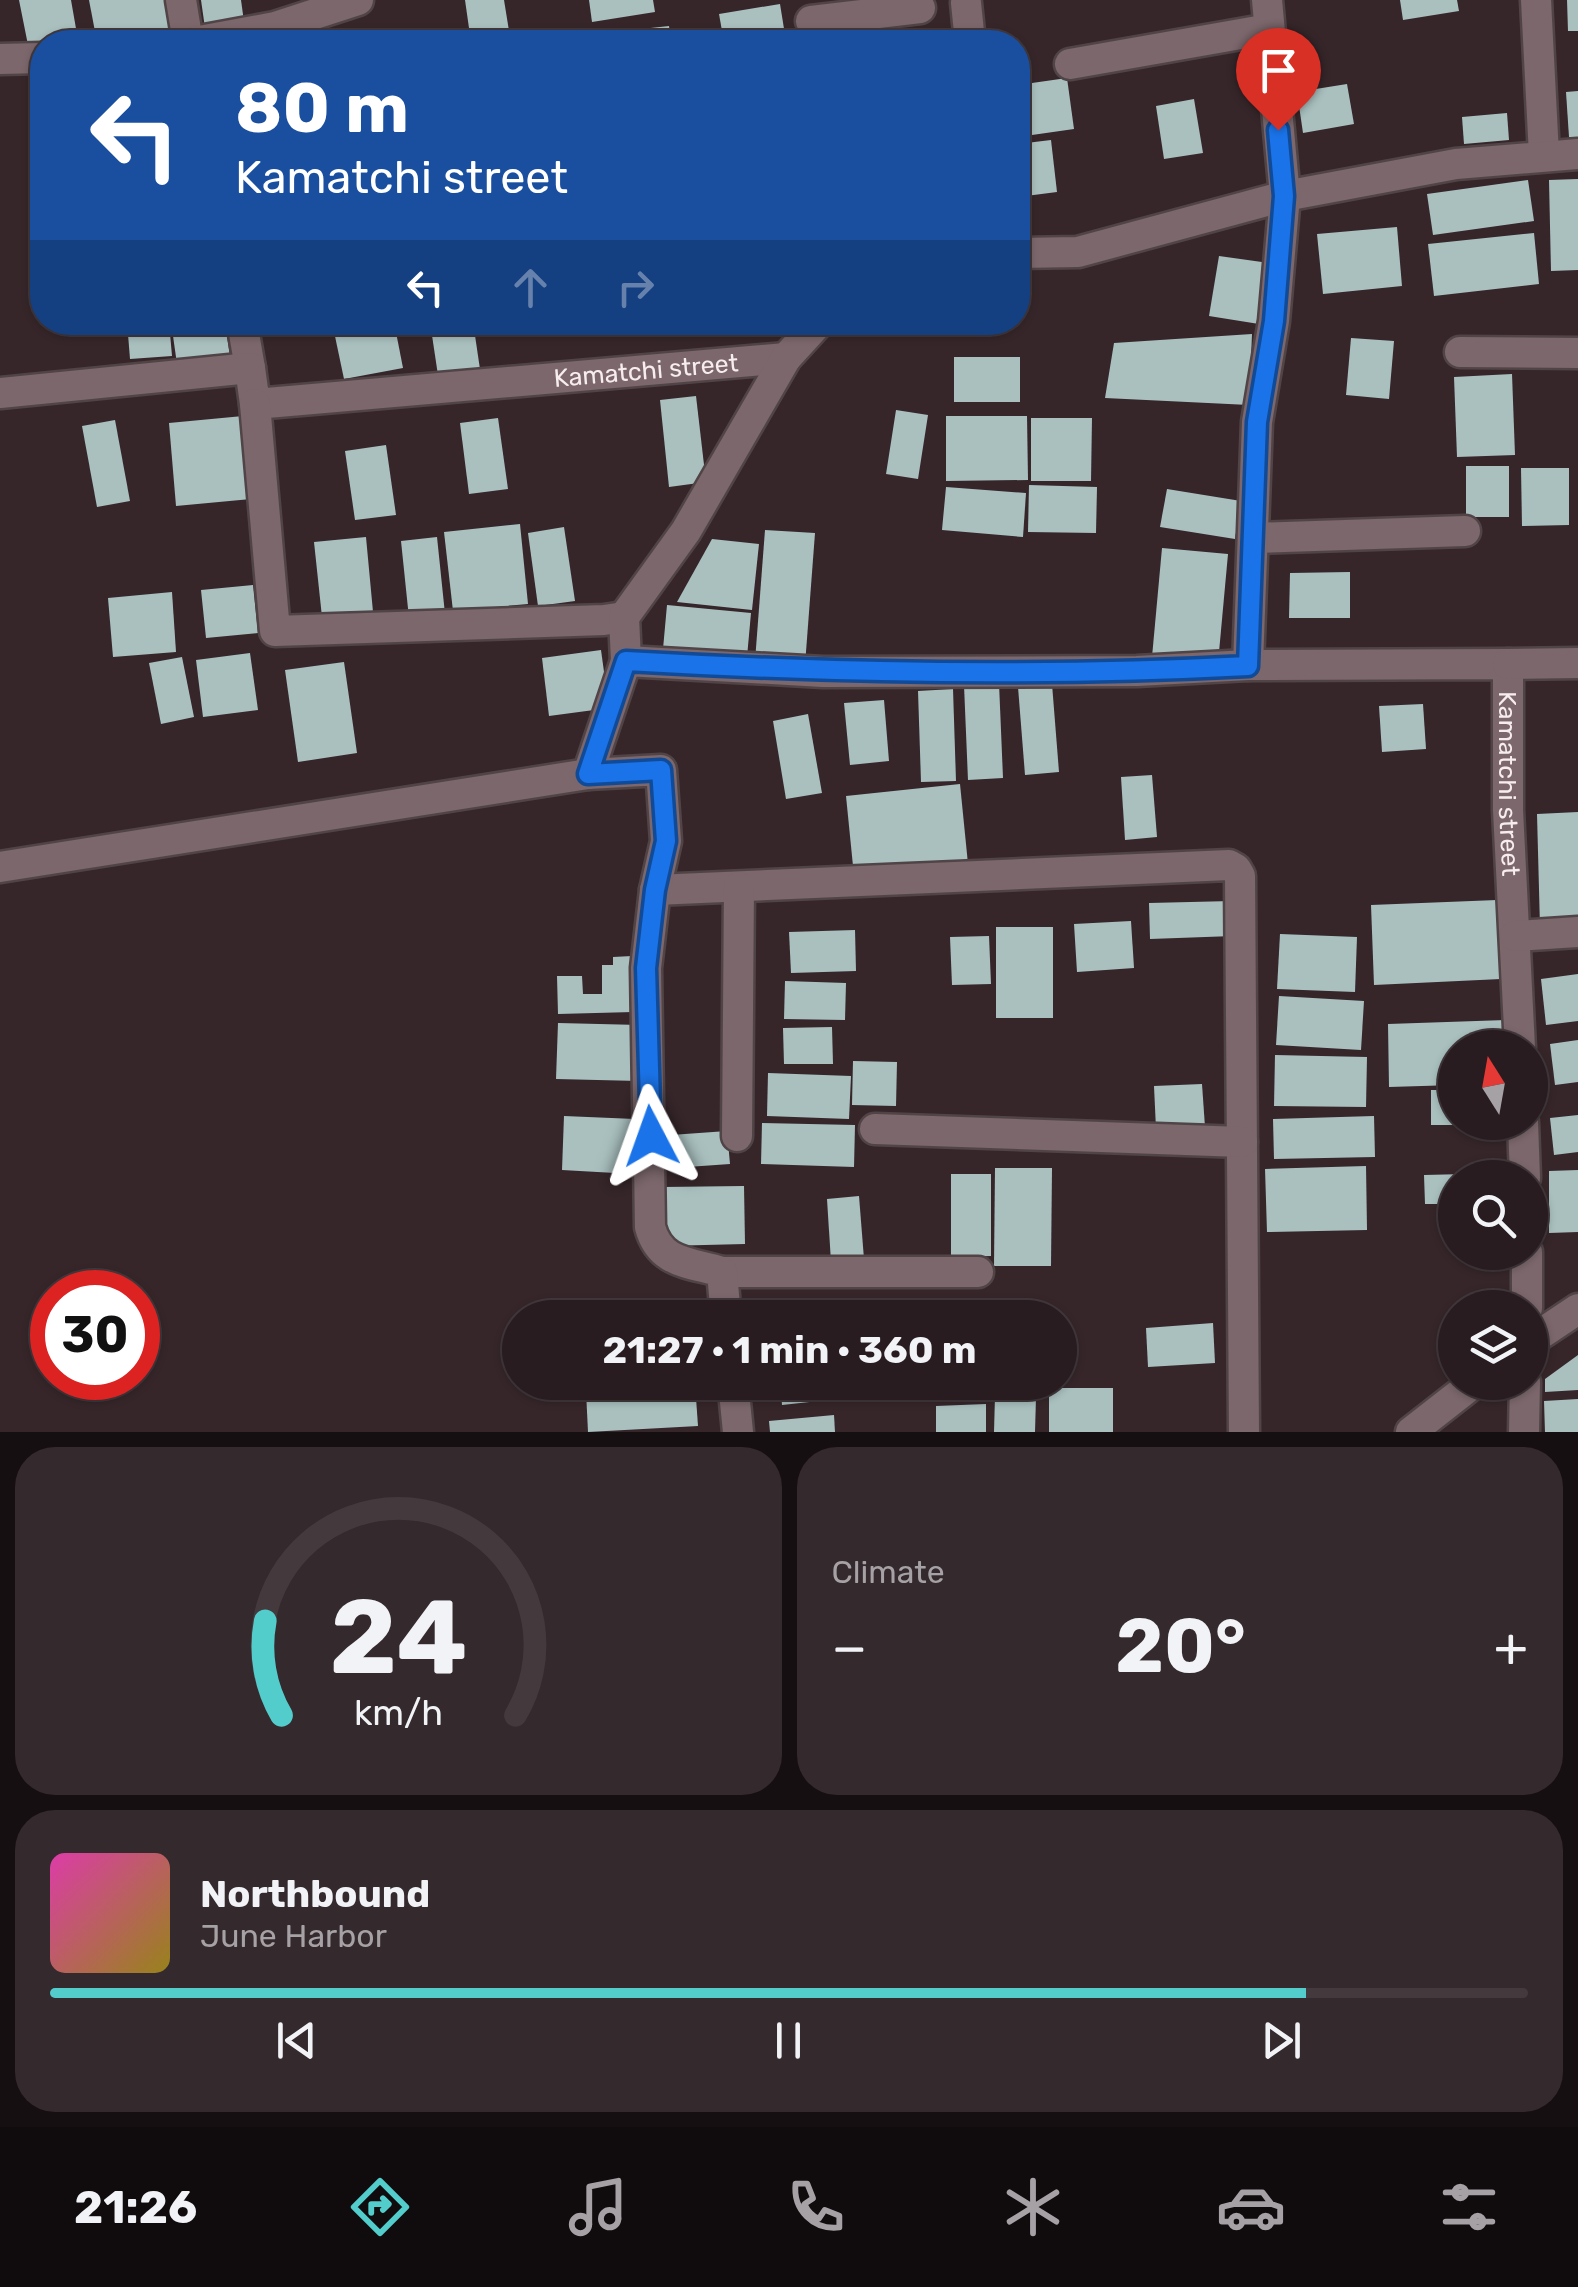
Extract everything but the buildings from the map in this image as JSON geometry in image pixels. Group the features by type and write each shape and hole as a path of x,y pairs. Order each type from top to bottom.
{"street":[{"path":"180,0 188,30"},
{"path":"262,30 358,0"},
{"path":"1536,0 1544,155"},
{"path":"966,3 969,30"},
{"path":"811,21 920,8"},
{"path":"1070,64 1268,15 1284,196 1274,321 1257,422 1248,666"},
{"path":"0,58 30,58"},
{"path":"1030,253 1078,252 1284,196 1456,164 1578,154"},
{"path":"244,335 255,404 275,631 624,617 626,661 588,774"},
{"path":"786,358 807,335"},
{"path":"1460,352 1578,352"},
{"name":"Kamatchi street","path":"255,404 786,358"},
{"name":"Kamatchi street","path":"624,617 686,531 786,358"},
{"path":"0,392 250,368"},
{"path":"1253,538 1465,531"},
{"name":"Kamatchi street","path":"626,661 823,672 1508,664 1508,810 1519,1030"},
{"path":"1508,664 1578,663"},
{"path":"0,867 588,774 661,770 666,841 655,890 646,968 650,1227 654,1243 666,1256 722,1272 978,1272"},
{"path":"655,890 1228,865 1236,869 1240,876 1244,1432"},
{"path":"737,1136 739,887"},
{"path":"1515,936 1578,932"},
{"path":"875,1129 1242,1142"},
{"path":"722,1272 724,1300"},
{"path":"1548,1329 1578,1309"},
{"path":"735,1400 738,1432"},
{"path":"1410,1432 1452,1400"},
{"path":"1524,1432 1525,1400"}],"route":[{"path":"651,1136 646,968 655,890 666,841 661,770 588,774 626,661 823,672 1137,671 1248,666 1257,422 1274,321 1284,196 1278,130"}]}
